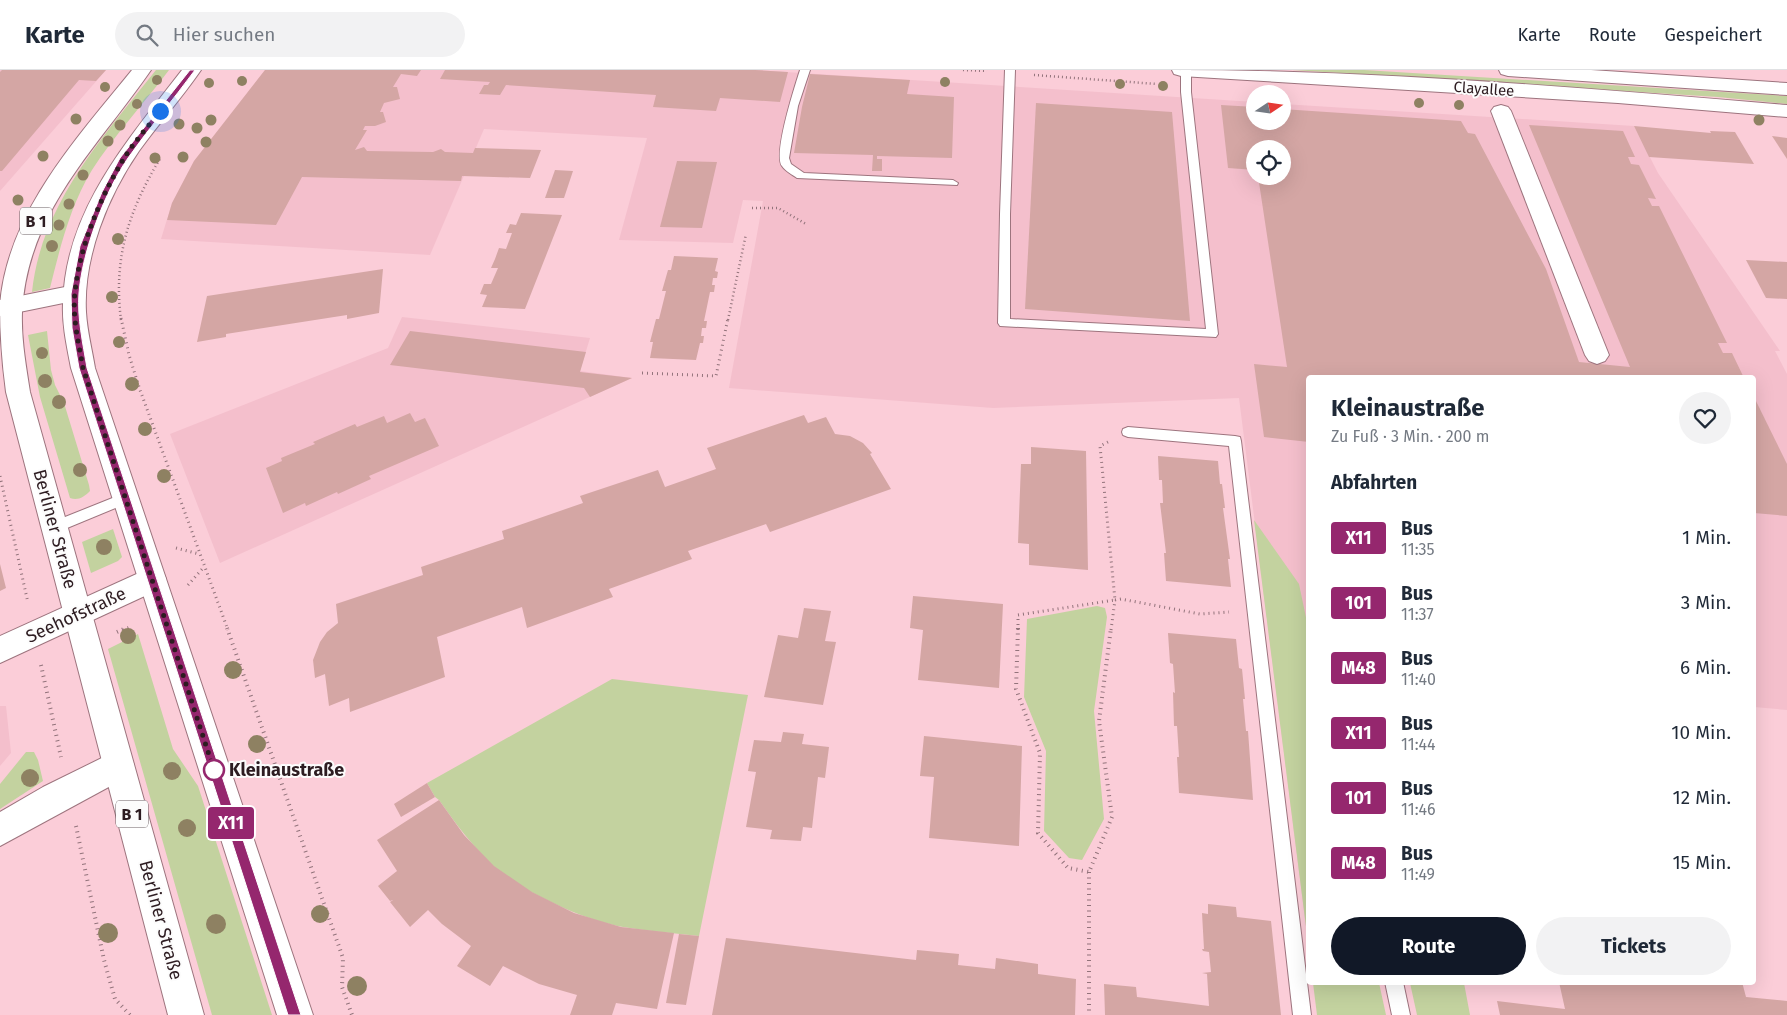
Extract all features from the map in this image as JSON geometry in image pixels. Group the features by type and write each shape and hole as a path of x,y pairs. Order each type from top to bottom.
{"main road":[{"name":"Berliner Straße","path":"142,70 66,168 46,201 23,251 5,308 18,392 186,1015"},
{"path":"192,70 124,158 106,192 84,246 75,294 76,328 83,368 295,1015"},
{"name":"Clayallee","path":"1181,70 1665,100 1787,111"},
{"name":"Clayallee","path":"1508,70 1787,90"},
{"name":"Clayallee","path":"1501,111 1596,355"},
{"path":"5,308 75,294"},
{"name":"Seehofstraße","path":"0,650 152,579"},
{"path":"0,830 68,790 118,765"}],"lane":[{"path":"806,70 794,106 784,158 786,165 794,173 800,176 953,184"},
{"path":"1010,70 1005,214 1004,324 1212,334 1186,70"},
{"path":"1128,432 1235,441 1302,1015"},
{"path":"54,527 125,498"},
{"path":"1395,985 1401,1015"}],"path":[{"path":"166,150 132,209 119,263 119,303 124,339 166,464 343,958 342,987 352,1015"},
{"path":"752,208 778,208 806,224"},
{"path":"642,373 716,376 746,234"},
{"path":"1089,1015 1089,872 1112,817 1099,721 1115,600 1100,446 1128,432"},
{"path":"0,476 26,595"},
{"path":"1089,872 1068,868 1038,833 1040,753 1016,690 1018,616 1121,599 1200,614 1255,609"},
{"path":"113,634 135,624"},
{"path":"46,686 106,968 115,999 130,1015"}],"shaded area":[{"path":"0,70 106,70 0,191"},
{"path":"265,70 755,70 1246,101 1246,130 1291,130 1291,105 1634,126 1658,173 1780,351 1775,351 1787,374 1787,710 1756,707 1756,375 1306,375 1306,926 1239,398 993,408 729,388 763,201 743,200 733,243 619,240 647,138 484,129 430,255 161,239 172,203 194,161"},
{"path":"402,317 590,338 580,371 632,378 220,563 170,434 388,348"},
{"path":"0,706 6,706 11,753 0,766"}],"green space":[{"path":"156,70 169,70 110,145 84,184 66,228 50,288 32,292 38,260 48,230 61,201 96,146"},
{"path":"1292,70 1364,70 1787,96 1787,104 1718,97"},
{"path":"47,331 51,370 55,385 64,403 89,485 90,491 78,499 70,498 40,397 28,335"},
{"path":"1254,520 1299,584 1306,618 1306,927"},
{"path":"113,529 122,557 118,561 91,573 82,542"},
{"path":"1097,606 1105,608 1107,617 1094,711 1104,819 1082,860 1069,858 1044,831 1046,751 1024,697 1027,619"},
{"path":"138,634 173,749 198,786 272,1015 212,1015 108,649"},
{"path":"612,679 748,695 699,936 623,927 607,923 554,904 536,895 492,865 464,834 435,797 427,783"},
{"path":"26,752 34,752 43,781 0,809 0,784"},
{"path":"1313,985 1379,985 1386,1015 1317,1015"},
{"path":"1410,985 1464,985 1470,1015 1417,1015"}],"building":[{"path":"2,70 106,70 96,81 79,80 2,171 0,171 0,72"},
{"path":"265,70 421,70 417,76 401,74 393,87 397,87 400,99 384,103 380,112 383,112 386,122 375,126 365,126 363,130 367,130 355,150 364,147 367,151 433,152 441,149 445,152 473,153 475,148 541,150 530,178 462,176 461,181 302,177 276,225 167,220 172,203 194,161"},
{"path":"445,70 755,70 788,72 780,102 720,98 716,111 653,107 656,95 506,85 500,95 479,94 484,85 488,85 490,82 440,79"},
{"path":"810,74 910,80 907,94 954,97 952,158 877,156 877,159 882,159 882,171 872,171 873,155 794,153"},
{"path":"1036,103 1172,112 1190,321 1025,309"},
{"path":"1221,105 1246,106 1246,130 1291,130 1291,110 1461,121 1468,133 1475,134 1546,269 1579,362 1630,367 1529,125 1623,131 1635,157 1628,157 1631,164 1639,165 1656,199 1648,198 1652,206 1659,206 1727,343 1718,343 1723,353 1732,353 1743,375 1306,375 1306,442 1264,437 1254,364 1287,367 1259,185 1291,185 1291,140 1246,140 1246,169 1228,168"},
{"path":"1634,126 1711,133 1710,131 1735,132 1754,164 1649,157"},
{"path":"1772,136 1787,138 1787,159"},
{"path":"677,161 717,162 702,228 660,227"},
{"path":"555,170 573,171 564,198 545,198"},
{"path":"521,213 562,215 525,309 482,307 487,295 480,294 484,284 491,284 498,268 491,268 499,248 506,249 512,233 506,233 510,224 516,225"},
{"path":"674,256 718,258 715,271 718,272 717,278 713,278 712,285 715,285 714,292 710,292 704,321 707,321 706,328 702,328 701,336 704,336 703,343 700,343 696,360 650,358 653,342 650,342 656,319 659,319 666,291 662,291 668,270 671,270"},
{"path":"1746,260 1787,262 1787,299 1766,298"},
{"path":"383,269 379,313 347,319 347,315 226,334 226,337 197,342 207,296"},
{"path":"410,331 586,352 580,372 632,378 590,397 584,388 390,365"},
{"path":"1756,401 1787,464 1787,516 1756,513"},
{"path":"410,413 415,422 425,418 439,446 369,476 371,479 338,494 337,492 306,506 305,503 283,513 266,468 282,461 281,458 315,444 313,442 355,424 357,427 384,416 387,423"},
{"path":"804,415 808,423 826,417 835,434 850,436 863,443 872,453 870,454 891,489 770,532 766,524 688,551 692,559 609,589 613,597 527,628 522,607 437,637 445,677 350,712 349,698 329,706 325,674 315,678 313,660 320,642 327,632 338,623 336,604 423,575 421,567 504,539 502,531 583,503 580,496 658,470 665,487 716,469 707,448"},
{"path":"1031,447 1086,451 1088,570 1029,565 1029,544 1018,543 1021,464 1031,464"},
{"path":"1158,456 1218,461 1225,508 1223,508 1230,559 1228,559 1231,587 1166,581 1164,553 1166,553 1160,503 1163,503 1162,480 1159,480"},
{"path":"0,564 6,588 0,591"},
{"path":"913,596 1003,604 999,688 918,680 923,630 910,628"},
{"path":"804,608 831,611 825,641 836,642 823,705 764,697 778,635 798,638"},
{"path":"1168,633 1236,639 1239,668 1242,669 1245,699 1243,699 1246,731 1248,731 1253,800 1179,793 1177,726 1174,726 1173,692 1175,693"},
{"path":"783,732 804,734 802,744 829,747 825,778 818,777 812,828 803,827 801,841 770,839 772,830 746,827 756,772 748,771 754,740 781,742"},
{"path":"924,736 1022,746 1019,846 929,838 934,777 920,776"},
{"path":"427,783 435,797 401,817 394,804"},
{"path":"439,800 464,835 494,866 532,892 574,913 621,927 674,933 657,1009 616,1003 612,1015 570,1015 577,995 539,984 503,966 490,986 457,966 471,946 442,924 428,910 410,927 390,902 393,900 390,901 378,886 397,871 377,840"},
{"path":"1208,904 1236,907 1237,917 1271,921 1281,1015 1105,1015 1104,984 1136,987 1137,997 1209,1006 1207,974 1202,973 1211,972 1209,952 1202,949 1204,949 1202,913 1208,914"},
{"path":"679,934 699,936 686,1005 666,1003"},
{"path":"726,938 916,960 917,950 959,954 958,965 995,969 996,958 1038,964 1038,974 1076,979 1075,1015 712,1015"},
{"path":"1560,985 1743,985 1746,997 1787,1001 1787,1015 1500,1015 1497,1001 1565,1009"}],"bus line":[{"name":"X11","path":"192,70 124,158 106,192 84,246 75,294 76,328 83,368 295,1015"}],"place":[{"name":"Kleinaustraße","path":"214,770"}],"route":[{"path":"160,111 124,158 96,215 84,246 75,294 76,328 83,368 214,770"}]}
